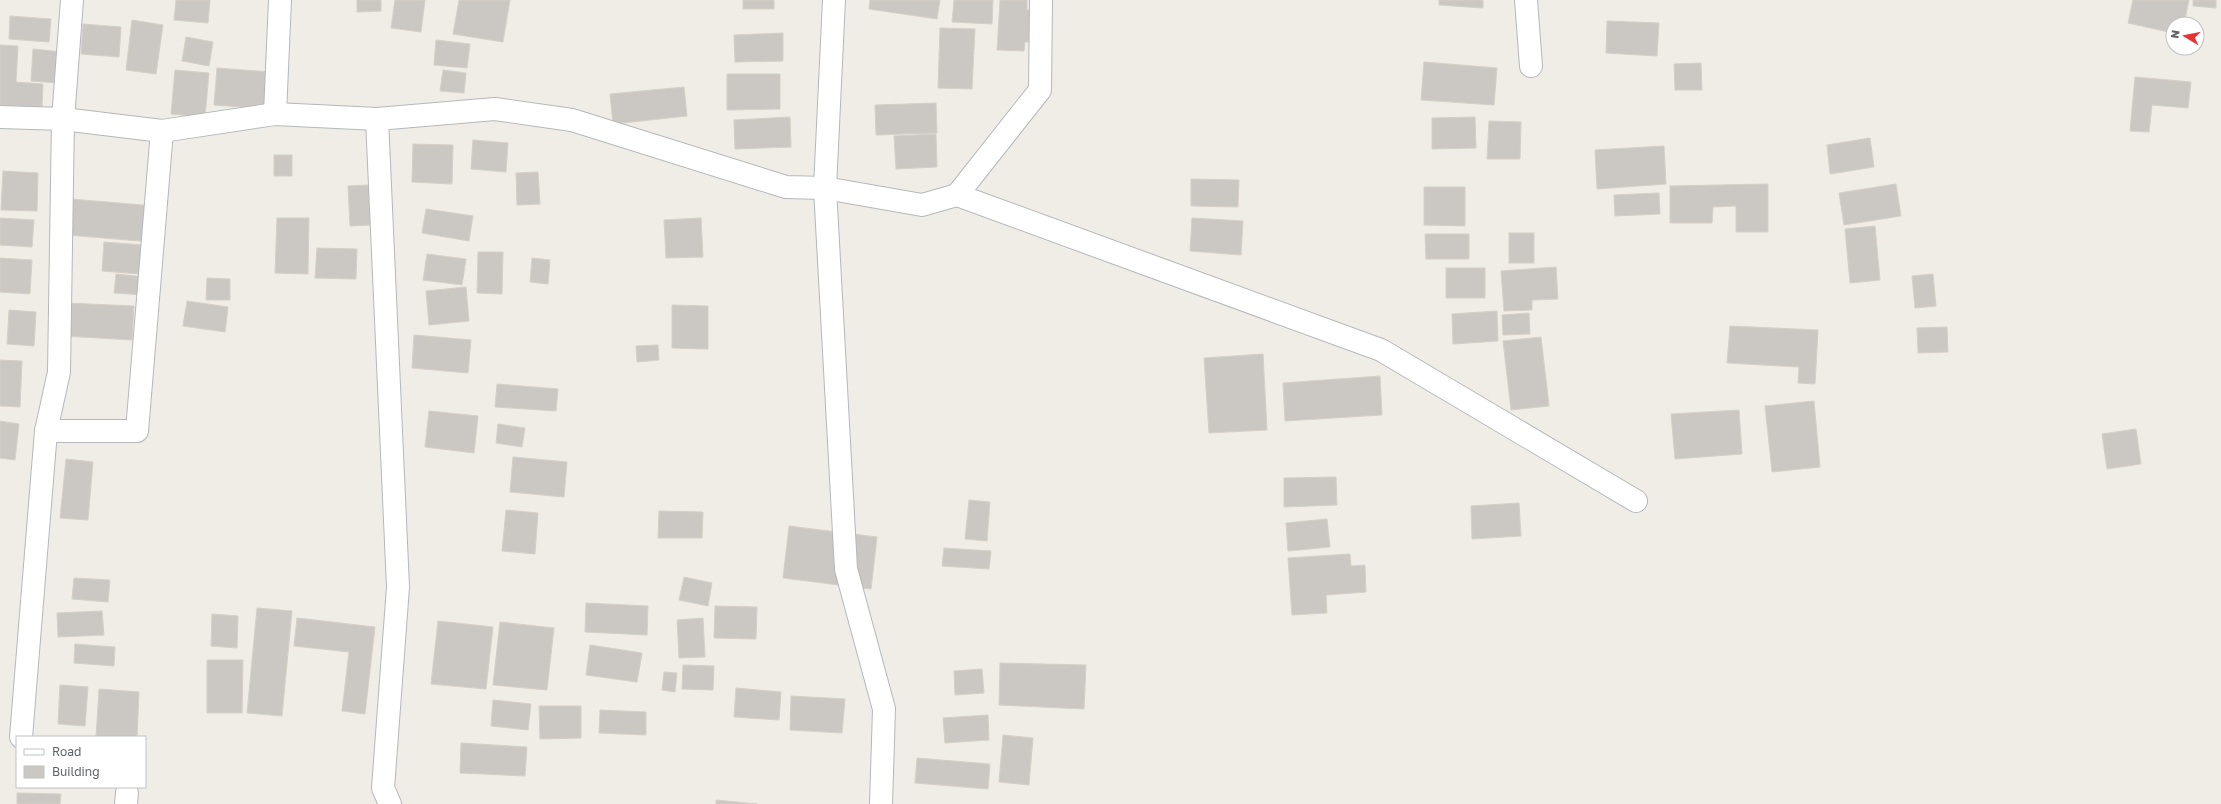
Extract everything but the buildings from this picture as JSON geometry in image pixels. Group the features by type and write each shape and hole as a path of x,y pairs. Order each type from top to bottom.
{"street":[{"path":"21,736 46,431 59,372 63,119 72,0"},
{"path":"275,114 280,0"},
{"path":"834,0 825,188 846,570 884,709 881,804"},
{"path":"0,117 63,119 162,131 275,114 377,119 495,109 572,120 786,187 825,188 922,205 957,194 1040,90 1041,0"},
{"path":"1526,0 1531,66"},
{"path":"377,119 398,587 382,788 390,804"},
{"path":"46,431 137,431 162,131"},
{"path":"957,194 1381,350 1636,501"}]}
